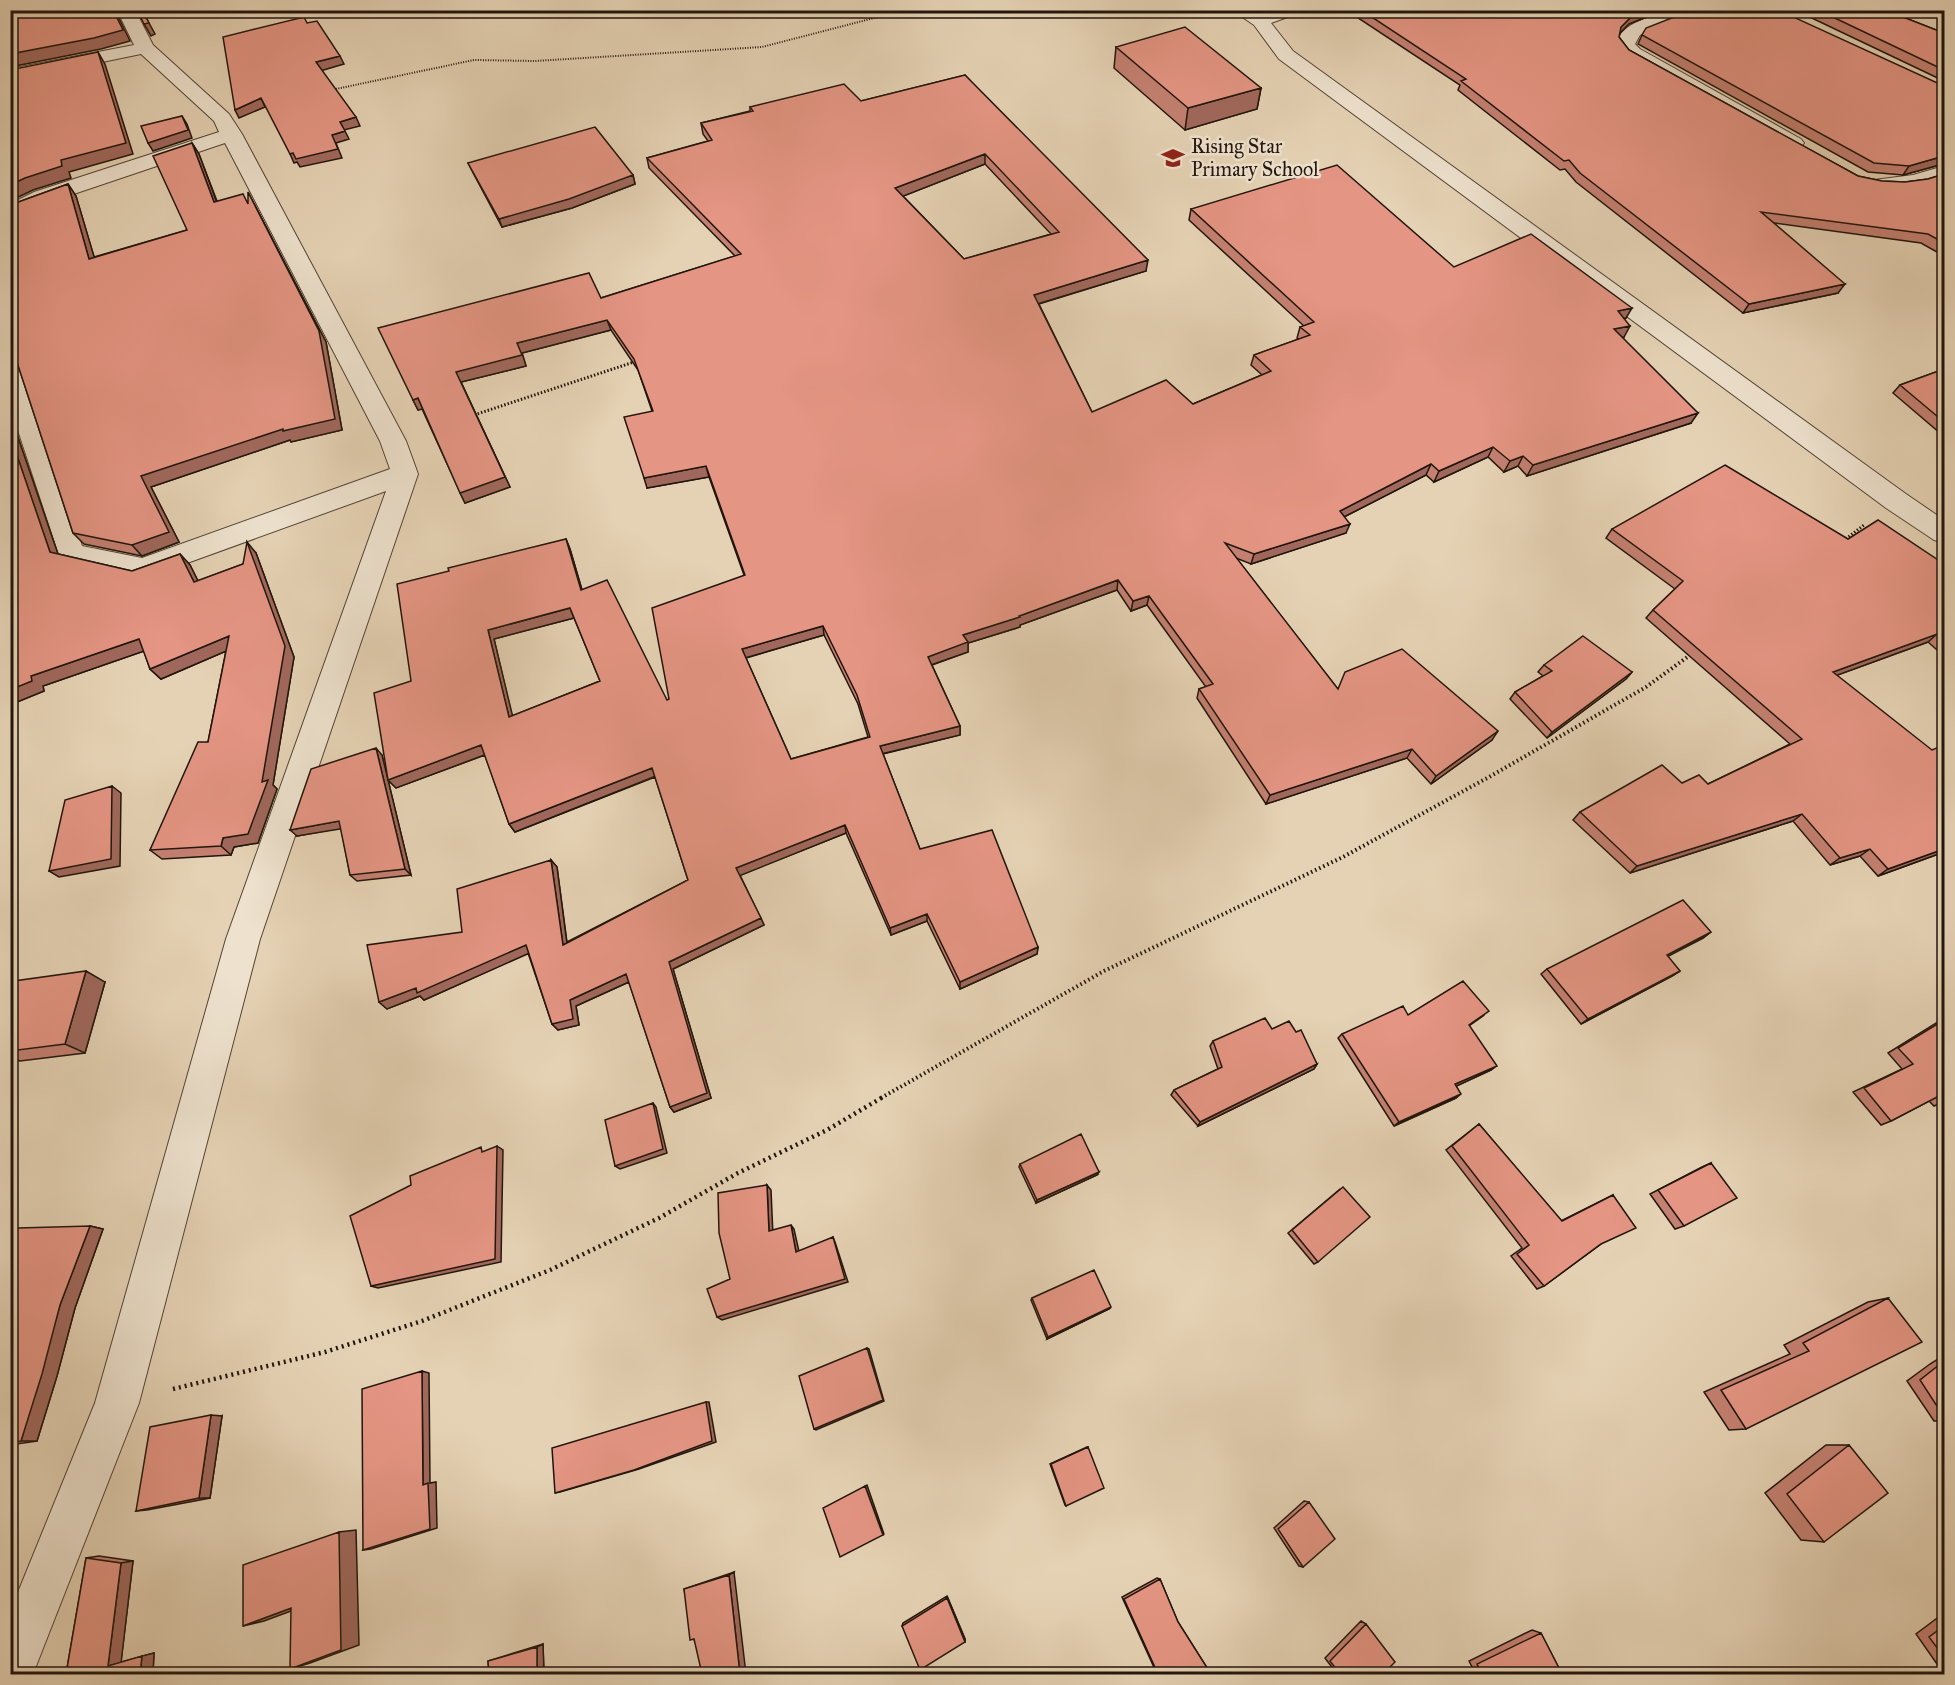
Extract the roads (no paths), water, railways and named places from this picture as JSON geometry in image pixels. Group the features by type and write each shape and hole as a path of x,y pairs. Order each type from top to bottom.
{"street":[{"path":"10,1672 117,1403 243,939 405,474 393,441 232,134 222,118 145,48 126,10"},
{"path":"1251,16 1290,10"},
{"path":"1689,10 1633,31 1627,37 1626,44 1633,53 1806,149"},
{"path":"1251,16 1286,55 1896,501 1944,533"},
{"path":"10,75 145,48"},
{"path":"10,213 42,197 232,134"},
{"path":"1860,179 1880,184 1903,185 1944,172"},
{"path":"10,365 71,554 143,569 405,474"}],"place":[{"name":"Rising Star Primary School","path":"1173,158"}]}
